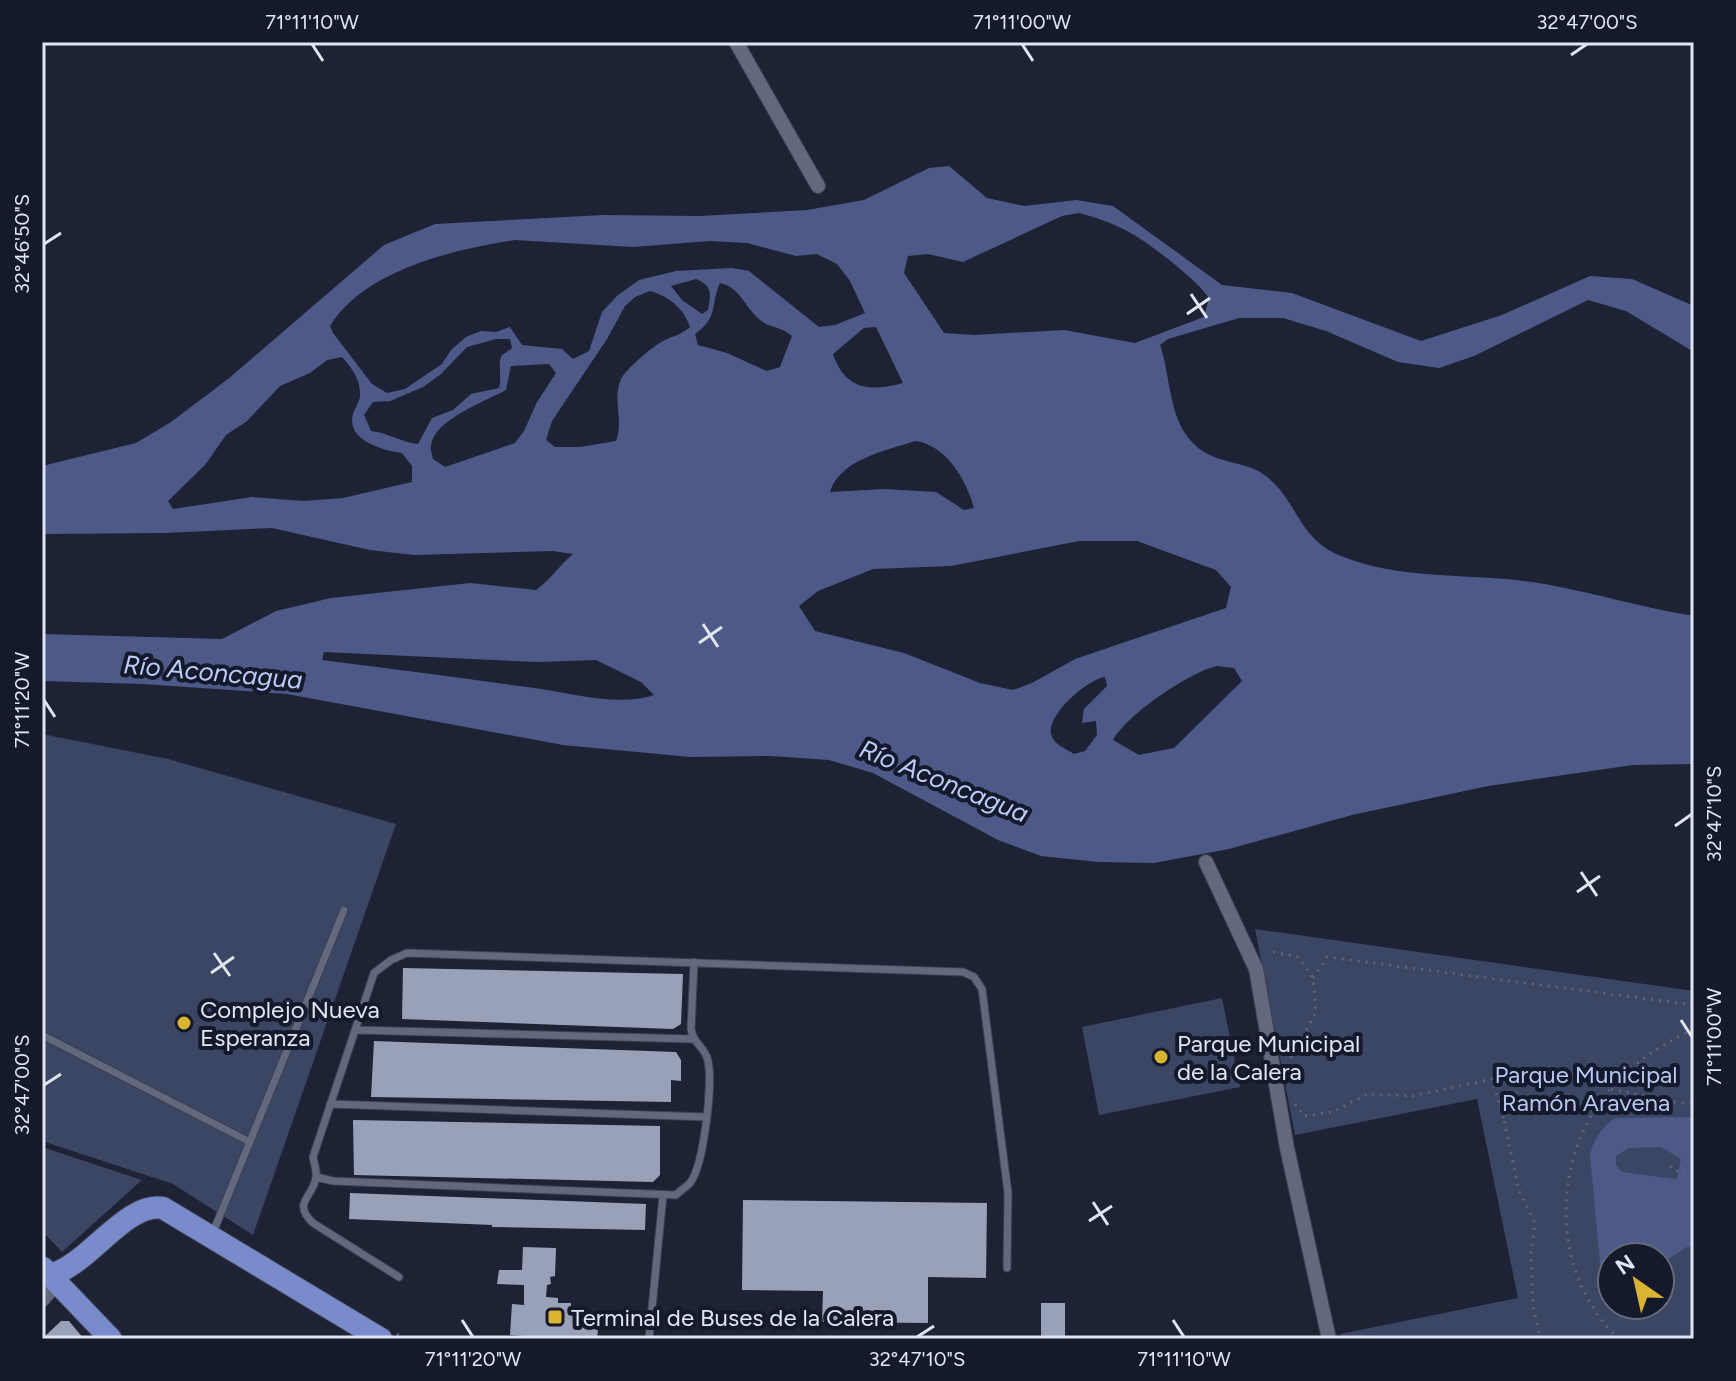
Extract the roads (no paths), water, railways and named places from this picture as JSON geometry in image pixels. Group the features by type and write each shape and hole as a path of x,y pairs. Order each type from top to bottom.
{"main road":[{"path":"111,1339 50,1275 74,1265 139,1211 152,1206 163,1208 375,1338"},
{"path":"74,1265 74,1282 90,1316"}],"street":[{"path":"736,42 818,186"},
{"path":"1206,862 1256,969 1287,1148 1329,1339"},
{"path":"42,1300 50,1275"}],"lane":[{"path":"211,1237 344,910"},
{"path":"399,1277 305,1215 303,1204 316,1177 313,1157 374,973 407,953 963,972 974,977 982,989 1008,1193 1007,1268"},
{"path":"316,1177 333,1181 676,1195 691,1182 698,1166 707,1117 708,1060 692,1039 694,962"},
{"path":"356,1030 692,1039"},
{"path":"42,1035 250,1142"},
{"path":"330,1104 707,1117"},
{"path":"649,1339 663,1195"}],"water":[{"name":"Río Aconcagua","path":"949,166 987,198 1024,206 1076,200 1113,206 1222,285 1292,293 1421,341 1502,315 1590,276 1632,279 1694,306 1694,352 1626,311 1588,300 1474,356 1439,368 1398,362 1326,331 1283,318 1239,318 1168,339 1160,345 1173,405 1184,432 1193,443 1206,453 1263,474 1284,494 1315,539 1341,556 1390,570 1545,584 1694,616 1694,764 1633,765 1488,786 1352,815 1229,849 1154,863 1099,862 1041,856 998,840 873,773 829,760 771,756 690,757 563,745 287,694 42,681 42,634 222,639 276,611 331,598 470,583 536,590 573,554 553,551 414,555 370,550 272,528 42,534 42,466 136,443 171,422 228,379 384,245 435,224 604,215 700,216 807,210 864,200 929,168","holes":["1079,213 1107,222 1139,238 1187,275 1209,298 1204,317 1135,343 1064,330 974,335 944,333 904,273 908,256 928,254 963,262 1062,216","515,240 633,247 710,241 747,243 796,256 817,254 837,264 850,281 865,313 835,325 819,327 749,271 732,268 676,271 639,280 617,296 602,312 589,351 573,359 562,349 522,345 510,327 496,332 481,331 466,337 451,350 442,364 405,389 387,393 372,384 330,326 345,307 365,290 413,265 439,256","696,279 710,291 708,310 702,314 682,300 671,286","720,283 727,285 763,322 792,336 780,367 767,371 727,353 698,345 695,334 711,316","650,291 674,304 684,314 690,327 653,348 621,379 616,441 580,447 555,447 546,440 552,421 607,339 625,306 635,297","876,327 903,383 880,387 860,385 844,375 833,354 864,328","496,339 510,339 512,348 501,356 499,388 471,394 453,410 432,418 418,444 371,431 364,415 373,402 390,401 423,387 441,374 467,347","342,357 352,370 360,390 353,414 355,431 368,442 402,453 412,466 412,482 343,498 304,501 252,497 173,509 168,501 205,465 226,435 247,421 280,386 310,373 327,360","549,364 556,373 515,443 445,467 433,459 431,446 441,428 462,412 506,390 511,366","915,441 936,449 960,475 974,508 964,510 936,492 884,489 830,492 843,472 878,453","1079,541 1137,541 1216,570 1231,587 1226,608 1075,659 1013,690 980,683 904,653 815,631 799,606 818,591 873,569 951,566","324,652 536,662 596,660 641,682 654,695 625,700 322,660","1217,666 1234,668 1242,681 1174,748 1139,755 1113,740 1132,718 1175,686","1105,677 1107,686 1084,709 1082,723 1096,721 1097,735 1085,751 1074,754 1054,741 1051,726 1062,708 1079,691"]},
{"path":"1694,1117 1694,1246 1676,1254 1676,1241 1598,1241 1590,1155 1607,1124 1616,1118","holes":["1661,1147 1681,1159 1677,1178 1622,1172 1616,1165 1616,1156 1629,1148"]}],"place":[{"name":"Complejo Nueva Esperanza","path":"184,1023"},
{"name":"Parque Municipal de la Calera","path":"1161,1057"},
{"name":"Terminal de Buses de la Calera","path":"555,1317"}],"park label":[{"name":"Parque Municipal Ramón Aravena","path":"1586,1088"}]}
